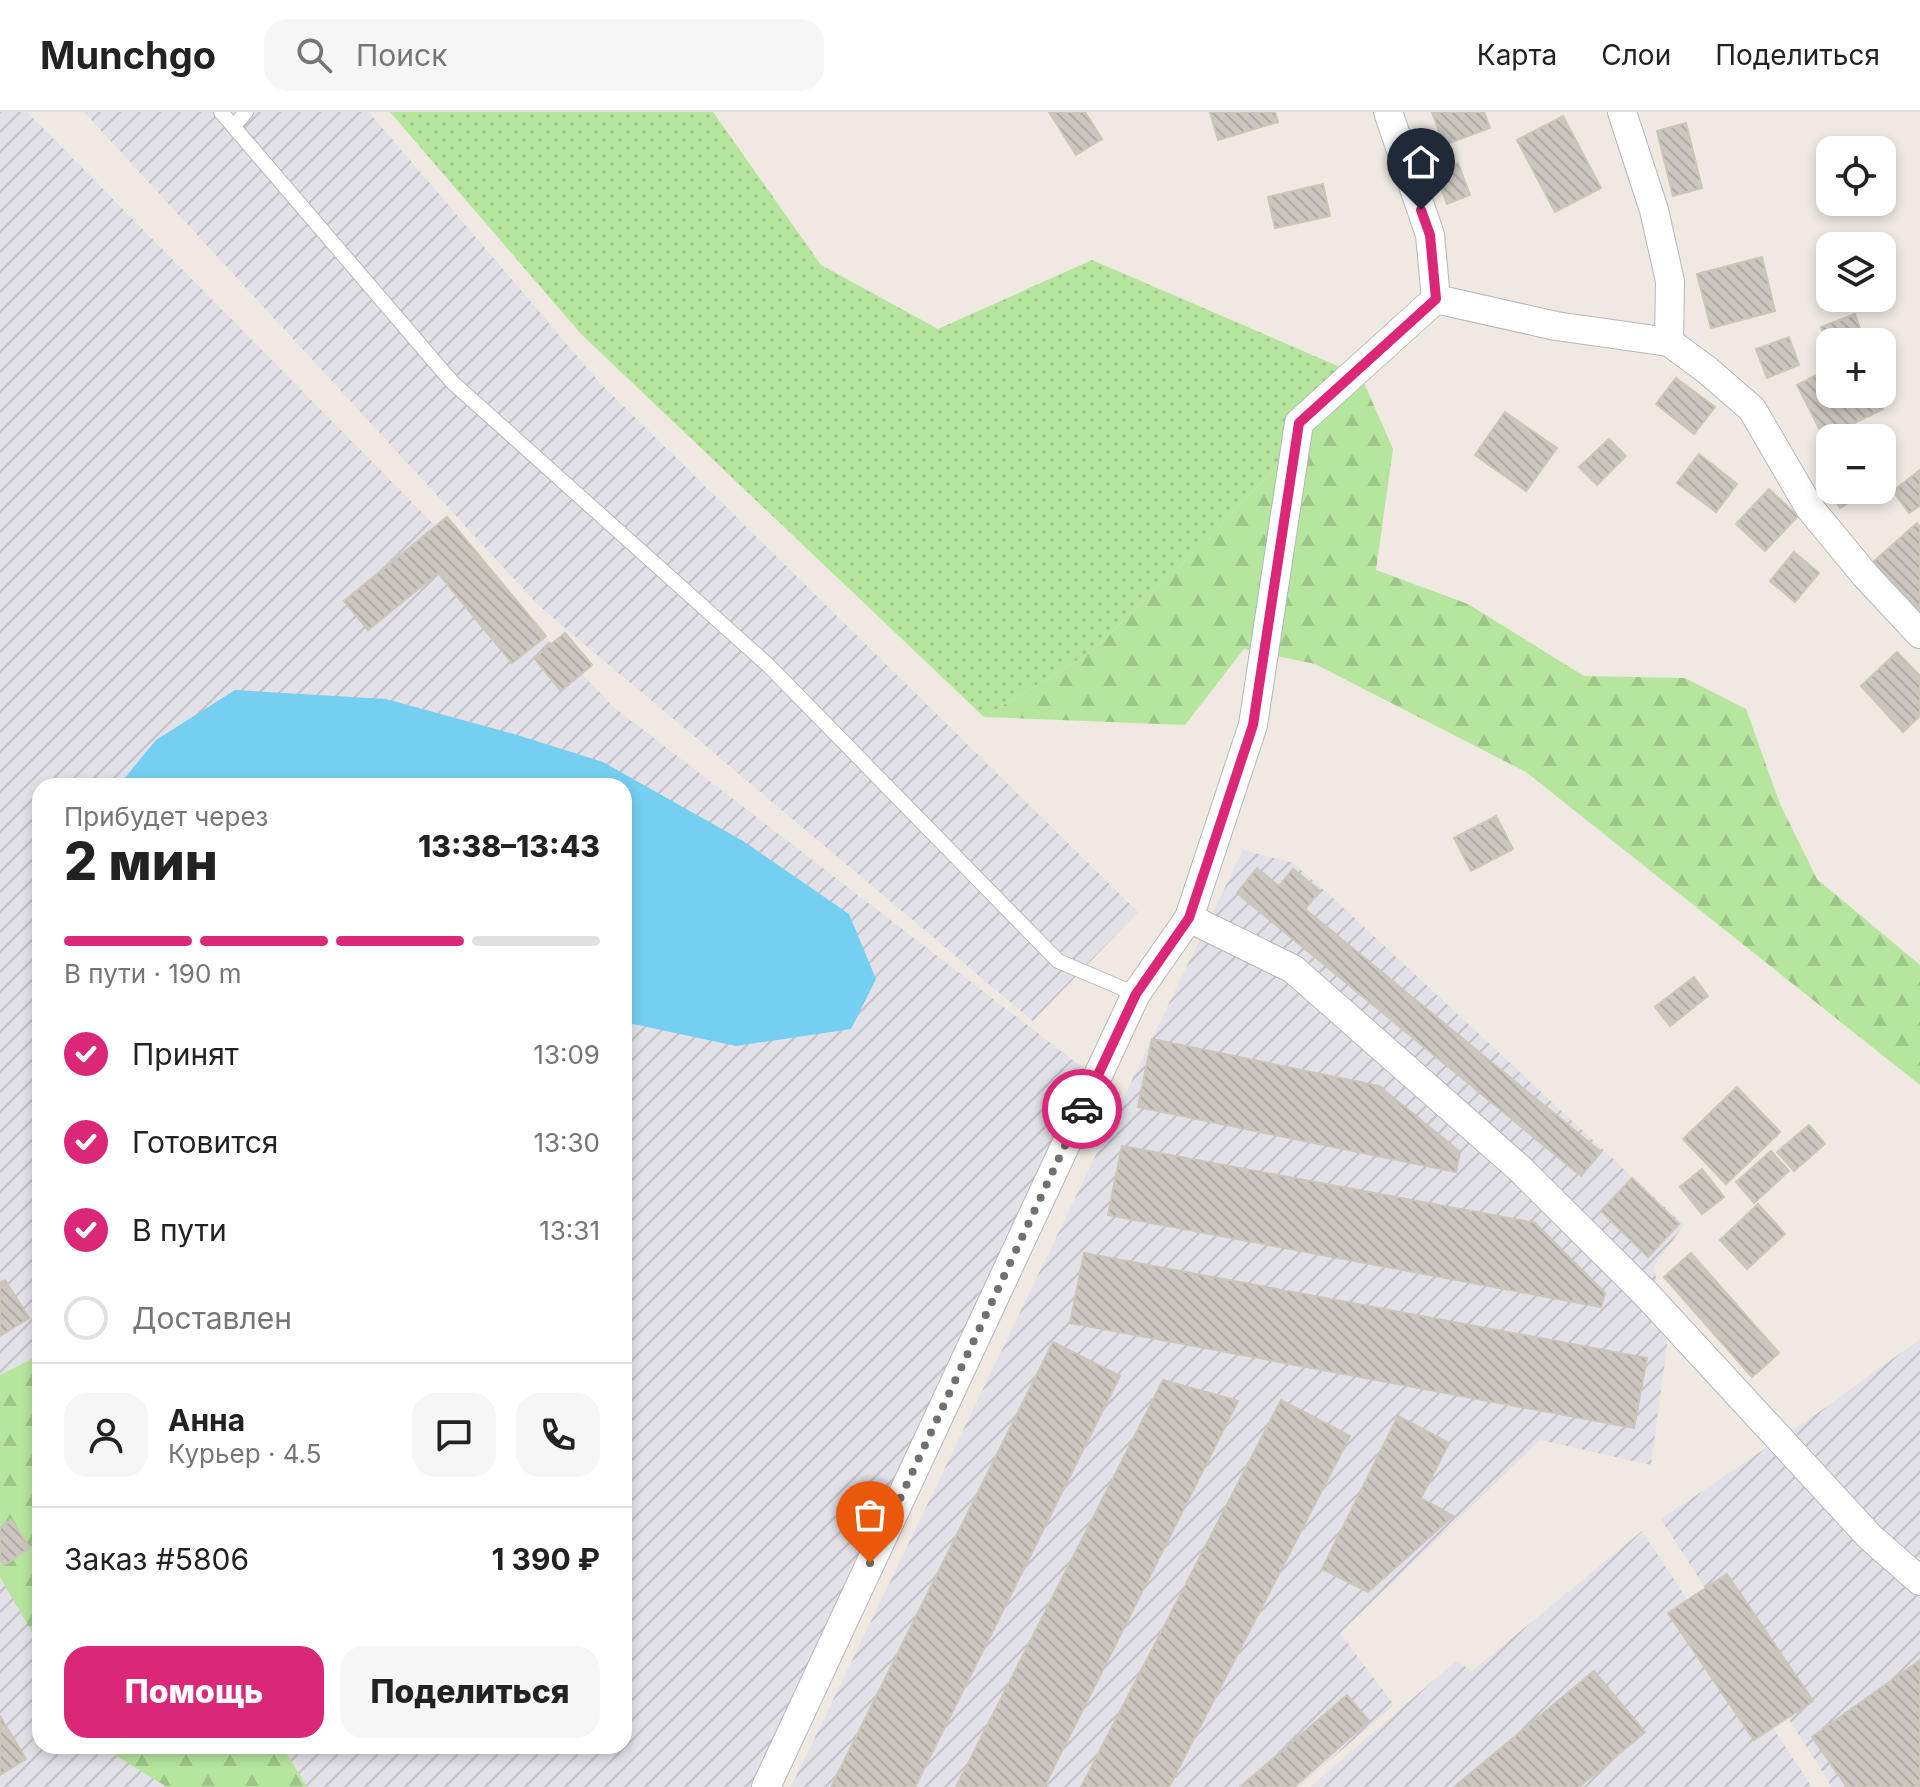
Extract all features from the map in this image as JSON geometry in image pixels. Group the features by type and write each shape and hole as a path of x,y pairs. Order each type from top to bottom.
{"street":[{"path":"1388,112 1430,235 1436,299"},
{"path":"1622,112 1654,210 1670,281 1669,342"},
{"path":"1436,299 1556,326 1669,342 1752,409 1809,507 1865,575 1920,634"},
{"path":"766,1787 1136,994 1189,918 1253,725 1299,423 1436,299"},
{"path":"1189,918 1293,969 1518,1167 1646,1294 1870,1537 1920,1581"}],"lane":[{"path":"221,112 452,382 769,666 1058,961 1136,994"},
{"path":"234,126 246,112"}],"shaded area":[{"path":"0,112 27,112 616,709 1105,1085 752,1787 0,1787"},
{"path":"84,112 369,112 600,383 1138,912 1033,1021 540,607"},
{"path":"1243,850 1293,863 1684,1225 1654,1266 1667,1346 1651,1465 1540,1440 1340,1633 1394,1705 1299,1787 791,1787"},
{"path":"1920,1339 1920,1787 1832,1787 1661,1519"},
{"path":"1642,1531 1812,1787 1310,1787 1456,1661 1472,1671"}],"green space":[{"path":"390,112 713,112 821,265 938,329 1092,260 1361,376 1209,538 1091,652 984,717 581,334"},
{"path":"1361,376 1393,449 1376,570 1468,604 1584,676 1685,678 1746,709 1780,804 1817,879 1920,965 1920,1085 1526,772 1315,664 1244,649 1185,725 984,717 1091,652 1209,538"},
{"path":"32,1359 32,1632 0,1577 0,1375"},
{"path":"113,1754 287,1754 307,1787 167,1787"}],"water":[{"path":"235,690 386,699 603,762 631,778 125,778 156,740"},
{"path":"632,778 743,841 849,914 876,979 851,1029 736,1046 632,1024"}],"building":[{"path":"1049,112 1085,112 1102,139 1076,155"},
{"path":"1210,112 1275,112 1278,122 1218,140"},
{"path":"1432,112 1484,112 1490,128 1444,145"},
{"path":"1563,116 1601,188 1555,212 1517,140"},
{"path":"1686,123 1702,188 1673,196 1657,131"},
{"path":"1458,163 1470,195 1447,204 1435,172"},
{"path":"1323,184 1330,216 1275,228 1268,197"},
{"path":"1762,257 1775,311 1711,328 1697,274"},
{"path":"1855,314 1860,328 1821,328"},
{"path":"1789,337 1799,365 1767,378 1756,349"},
{"path":"1816,375 1816,408 1883,409 1852,424 1817,424 1797,385"},
{"path":"1676,378 1715,407 1694,434 1656,404"},
{"path":"1505,412 1557,448 1526,491 1475,455"},
{"path":"1609,439 1626,456 1597,485 1579,467"},
{"path":"1699,454 1737,484 1716,512 1677,483"},
{"path":"1920,470 1920,506 1909,513 1896,495 1896,489"},
{"path":"1769,489 1798,516 1765,551 1736,524"},
{"path":"447,517 546,636 512,663 438,573 368,630 344,601"},
{"path":"1917,523 1920,527 1920,614 1873,562"},
{"path":"1794,552 1819,573 1795,602 1770,581"},
{"path":"565,633 592,665 561,691 534,658"},
{"path":"1897,652 1920,676 1920,716 1903,732 1861,686"},
{"path":"1496,816 1513,849 1471,871 1454,838"},
{"path":"1257,868 1279,886 1293,869 1320,891 1305,909 1601,1152 1581,1176 1237,893"},
{"path":"1694,977 1708,996 1670,1026 1655,1007"},
{"path":"1152,1039 1379,1086 1460,1152 1456,1172 1138,1107"},
{"path":"1737,1087 1780,1132 1726,1184 1683,1139"},
{"path":"1809,1125 1825,1144 1794,1171 1777,1152"},
{"path":"1122,1146 1535,1223 1605,1293 1601,1307 1108,1215"},
{"path":"1771,1151 1789,1171 1754,1203 1736,1182"},
{"path":"1702,1169 1724,1197 1702,1214 1680,1187"},
{"path":"1632,1178 1679,1224 1648,1257 1601,1211"},
{"path":"1758,1204 1785,1234 1747,1269 1720,1240"},
{"path":"1084,1253 1647,1358 1634,1428 1070,1323"},
{"path":"1691,1253 1779,1353 1752,1377 1664,1277"},
{"path":"5,1280 29,1318 0,1336 0,1283"},
{"path":"1053,1342 1120,1376 915,1787 831,1787"},
{"path":"1163,1380 1238,1401 1044,1787 956,1787"},
{"path":"1281,1400 1350,1436 1169,1787 1081,1787"},
{"path":"1398,1416 1449,1443 1421,1498 1453,1516 1368,1592 1322,1569"},
{"path":"11,1520 30,1548 4,1565 0,1559 0,1528"},
{"path":"1727,1574 1813,1701 1754,1740 1668,1613"},
{"path":"1920,1660 1920,1787 1847,1787 1812,1737"},
{"path":"1594,1671 1645,1732 1579,1787 1454,1787"},
{"path":"1347,1695 1369,1721 1294,1787 1240,1787"},
{"path":"0,1716 26,1759 0,1775"}],"way so far":[{"path":"870,1563 1082,1109"}],"route":[{"path":"1082,1109 1136,994 1189,918 1253,725 1299,423 1436,299 1430,235 1421,210"}]}
